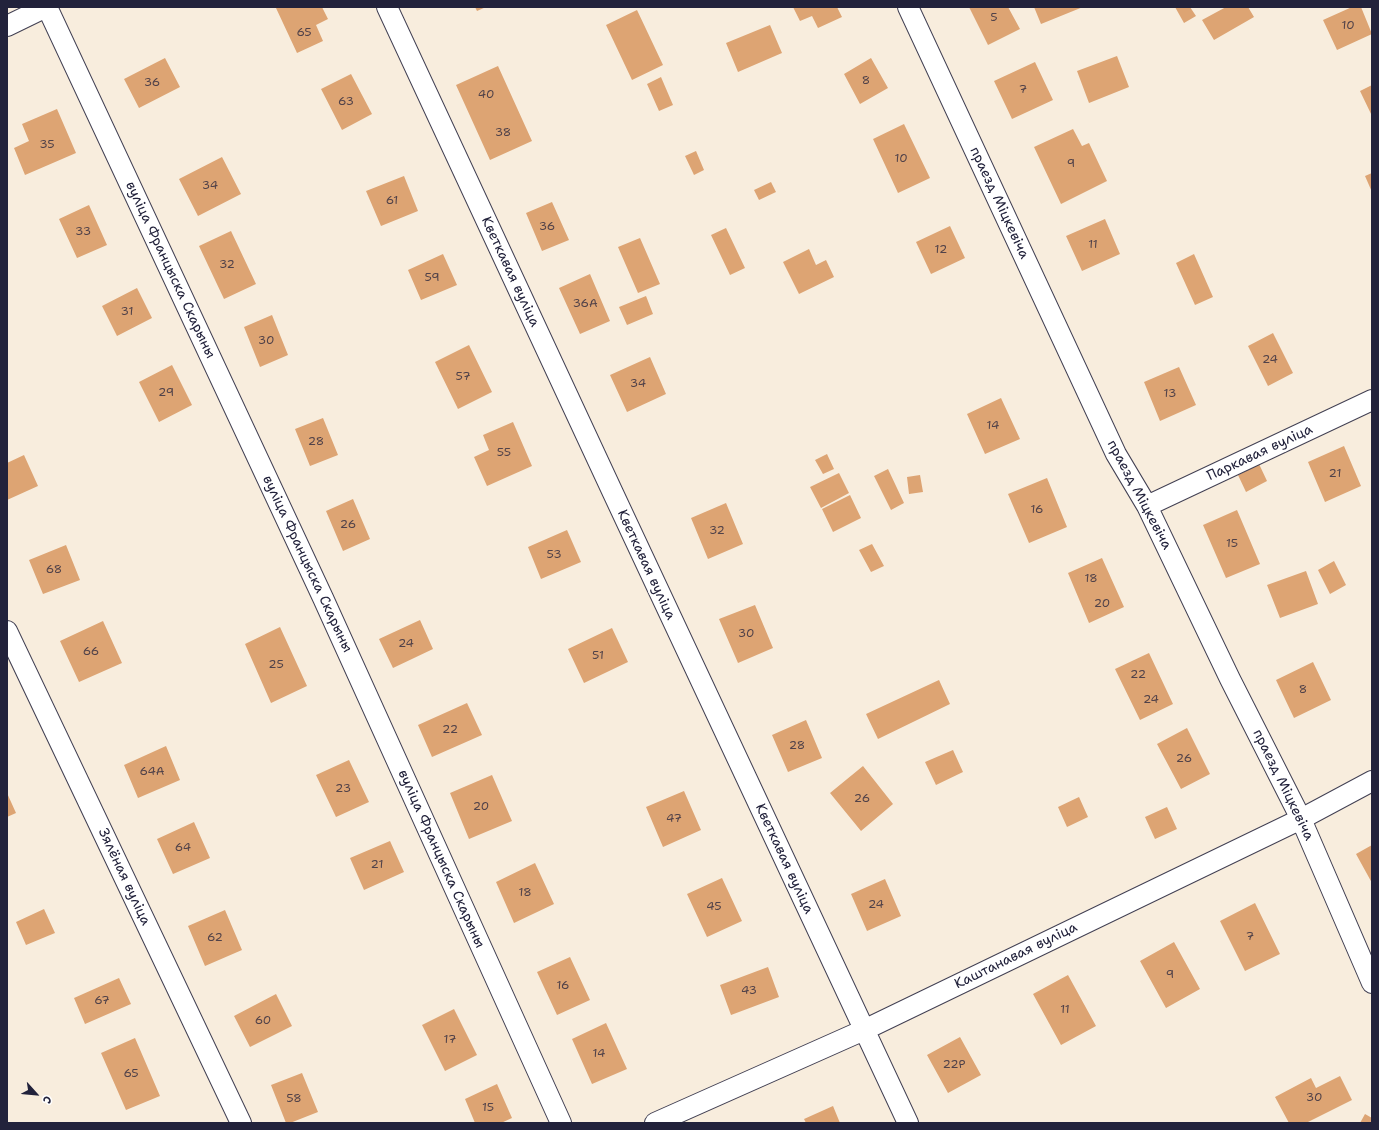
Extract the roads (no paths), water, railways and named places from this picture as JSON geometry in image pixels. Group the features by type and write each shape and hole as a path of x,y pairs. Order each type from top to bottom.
{"street":[{"path":"7,26 47,7"},
{"name":"вуліца Францыска Скарыны","path":"47,7 323,598 561,1123"},
{"name":"Кветкавая вуліца","path":"387,7 908,1123"},
{"name":"праезд Міцкевіча","path":"908,7 1116,454 1147,506 1230,679 1301,819 1372,983"},
{"name":"Паркавая вуліца","path":"1147,506 1372,400"},
{"name":"Зялёная вуліца","path":"7,631 241,1123"},
{"name":"Каштанавая вуліца","path":"655,1123 864,1030 1301,819 1372,782"}]}
